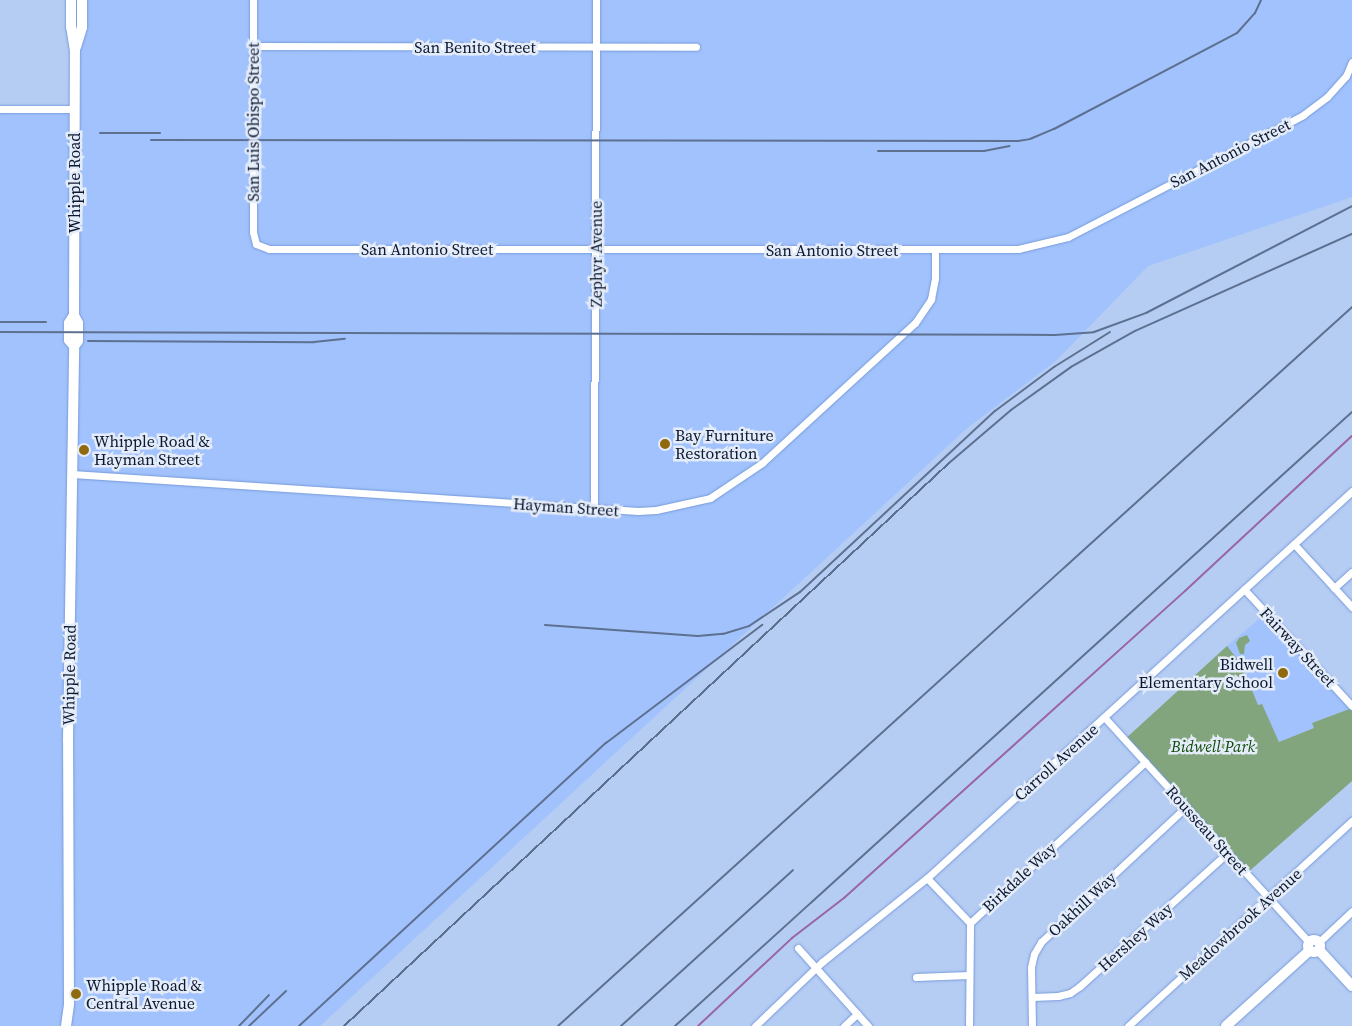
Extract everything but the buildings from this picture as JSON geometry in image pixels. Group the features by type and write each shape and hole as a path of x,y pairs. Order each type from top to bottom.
{"main road":[{"name":"Whipple Road","path":"66,1026 68,1004 68,808 74,346 69,340 69,323 74,315 75,51 71,27 71,0"},
{"name":"Whipple Road","path":"75,51 82,27 82,0"},
{"name":"Rousseau Street","path":"1314,946 1352,986"},
{"path":"1226,1026 1314,946"},
{"name":"Whipple Road","path":"68,1004 73,1026"}],"street":[{"name":"San Luis Obispo Street","path":"253,0 253,232 256,244"},
{"name":"Zephyr Avenue","path":"594,508 596,0"},
{"name":"San Benito Street","path":"253,46 696,47"},
{"name":"San Antonio Street","path":"256,244 269,248 1018,249 1068,237 1303,115 1327,97 1346,76 1352,62"},
{"path":"0,110 74,109"},
{"name":"Hayman Street","path":"72,474 594,508 656,510 710,498 762,463 915,323 931,300 935,278 935,250"},
{"name":"Carroll Avenue","path":"755,1026 816,968 927,878 1105,718 1352,491"},
{"path":"1294,544 1352,608"},
{"path":"1334,588 1352,572"},
{"name":"Fairway Street","path":"1244,589 1352,706"},
{"name":"Rousseau Street","path":"1105,718 1314,946"},
{"name":"Birkdale Way","path":"969,1026 970,923 1145,762"},
{"name":"Oakhill Way","path":"1032,1026 1031,967 1034,954 1041,942 1186,807"},
{"name":"Meadowbrook Avenue","path":"1128,1026 1352,822"},
{"name":"Hershey Way","path":"1032,997 1058,996 1070,993 1080,986 1227,853"},
{"path":"927,878 970,923"},
{"path":"1314,946 1352,911"},
{"path":"798,948 868,1026"},
{"path":"916,977 969,974"},
{"path":"844,1026 857,1014"}],"shaded area":[{"path":"82,0 1352,0 1352,197 1148,266 1057,360 966,429 320,1026 0,1026 0,109 74,109"},
{"name":"Bidwell Elementary School","path":"1266,613 1352,708 1312,723 1314,728 1279,742 1261,704 1258,705 1242,665 1227,646"}],"green space":[{"path":"1247,635 1250,641 1245,645 1244,654 1240,654 1236,643 1239,638"},
{"name":"Bidwell Park","path":"1227,646 1242,665 1258,705 1262,704 1279,742 1314,728 1312,723 1352,708 1352,781 1246,874 1124,740"}],"waterway":[{"path":"698,1026 792,938 844,898 1185,591 1352,436"}],"railway":[{"path":"151,140 1018,141 1030,139 1054,129 1237,33 1255,13 1261,0"},
{"path":"100,133 160,133"},
{"path":"878,151 984,151 1010,146"},
{"path":"0,332 1055,335 1094,332 1146,313 1352,206"},
{"path":"344,1026 949,463 1011,410 1071,367 1135,331 1352,234"},
{"path":"558,1026 1352,307"},
{"path":"0,322 46,322"},
{"path":"545,625 698,636 723,634 749,626 800,592 995,411 1054,367 1110,332"},
{"path":"88,341 314,342 345,339"},
{"path":"675,1026 1352,412"},
{"path":"299,1026 606,743 762,625"},
{"path":"621,1026 793,870"},
{"path":"249,1026 286,991"},
{"path":"239,1026 269,995"}],"place":[{"name":"Bay Furniture Restoration","path":"665,444"},
{"name":"Whipple Road & Hayman Street","path":"84,450"},
{"name":"Bidwell Elementary School","path":"1283,673"},
{"name":"Whipple Road & Central Avenue","path":"76,994"}]}
